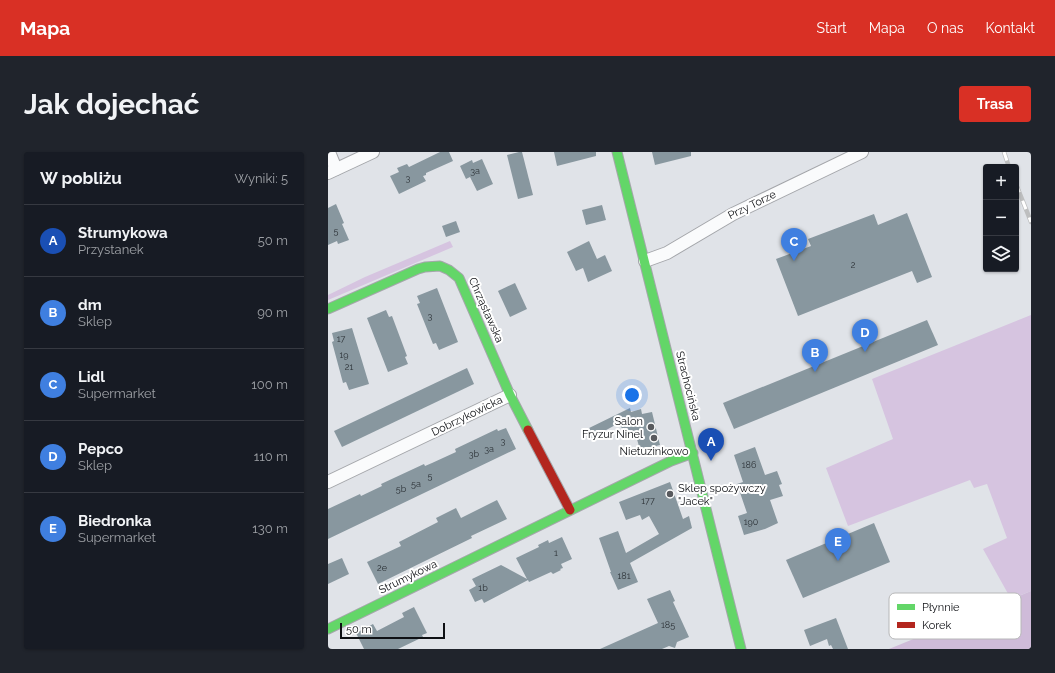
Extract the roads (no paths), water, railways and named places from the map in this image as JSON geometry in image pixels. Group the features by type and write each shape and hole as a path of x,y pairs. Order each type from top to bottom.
{"street":[{"path":"329,152 332,171 373,152"},
{"name":"Strachocińska","path":"617,152 741,649"},
{"name":"Przy Torze","path":"645,261 667,253 733,214 859,153"},
{"name":"Chrząstawska","path":"328,309 418,268 434,265 448,268 459,278 510,395"},
{"name":"Dobrzykowicka","path":"328,482 510,395 570,510"},
{"name":"Strumykowa","path":"328,629 671,461 693,453"}],"railway":[{"path":"1004,152 1008,164"},
{"path":"1019,192 1031,222"}],"place":[{"name":"Lidl","path":"794,261"},
{"name":"Pepco","path":"865,352"},
{"name":"dm","path":"815,372"},
{"name":"Salon Fryzur Ninel","path":"651,427"},
{"name":"Nietuzinkowo","path":"654,438"},
{"name":"Strumykowa","path":"711,461"},
{"name":"Sklep spożywczy \"Jacek\"","path":"670,494"},
{"name":"Biedronka","path":"838,561"}]}
